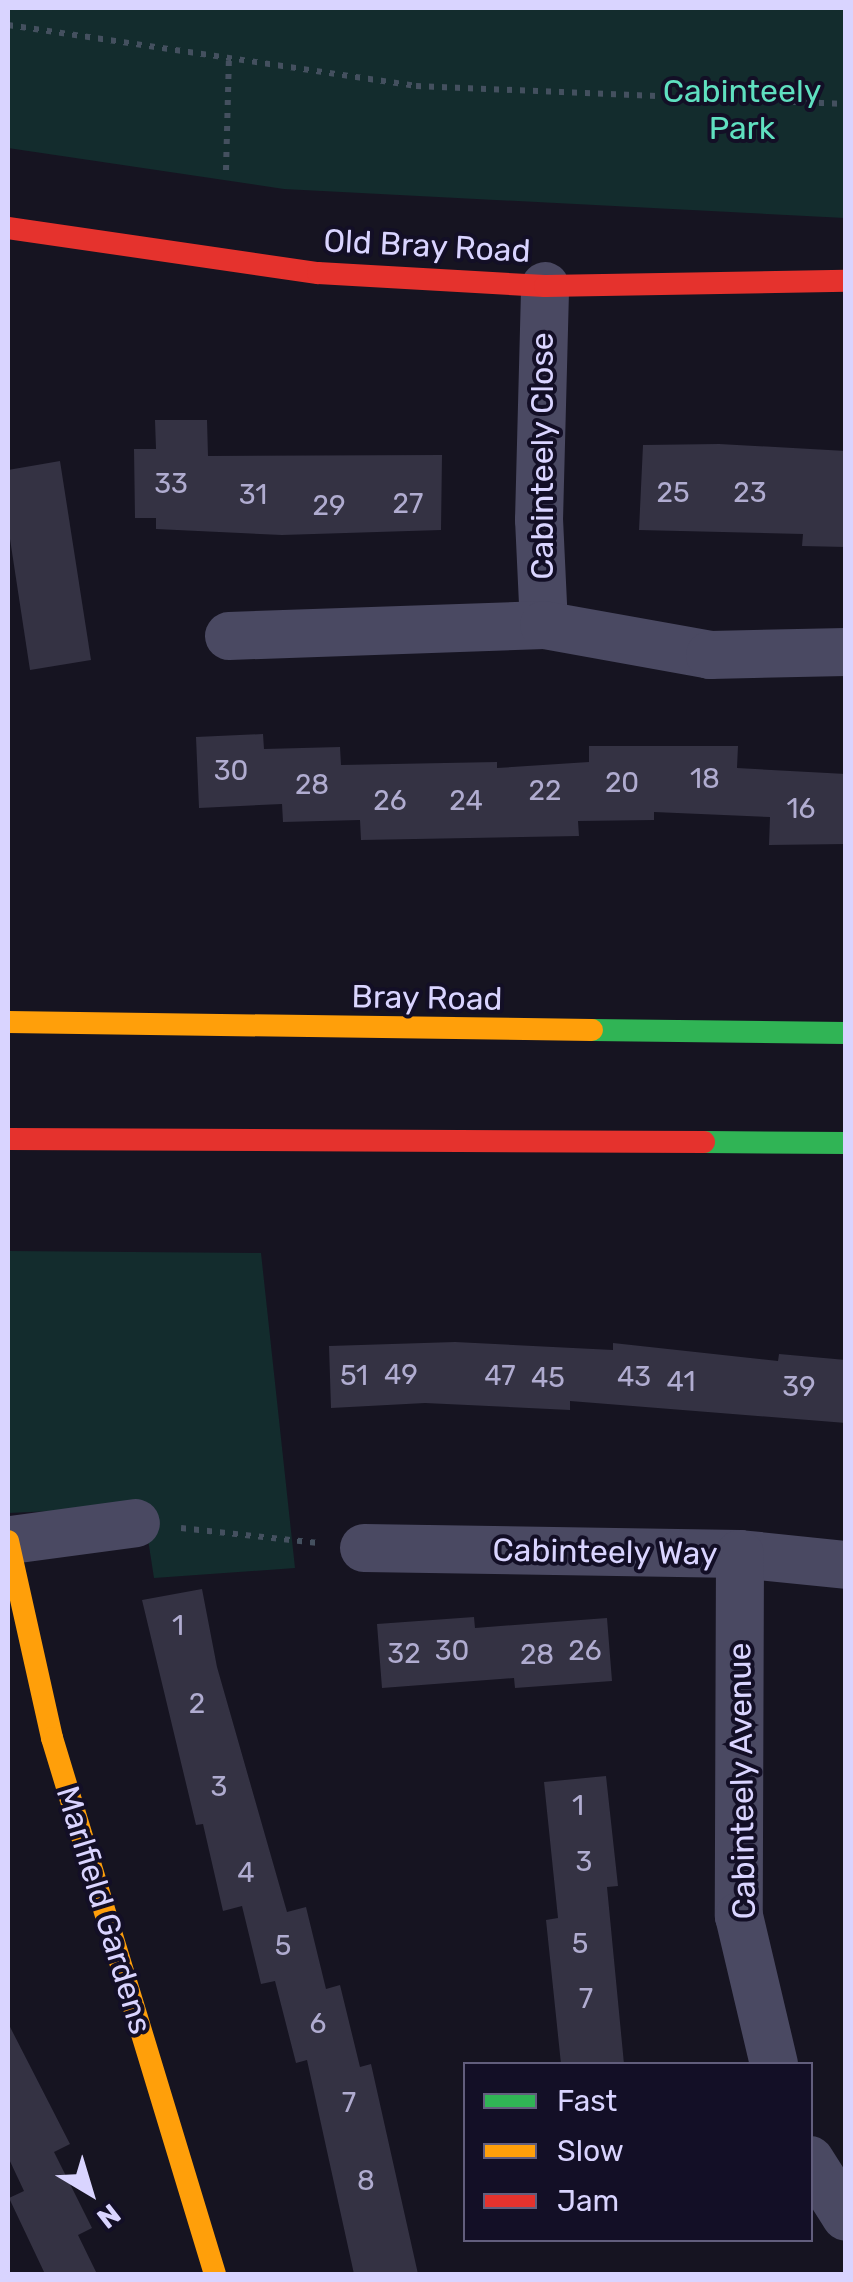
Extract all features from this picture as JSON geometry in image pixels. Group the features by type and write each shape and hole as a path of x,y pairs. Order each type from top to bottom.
{"main road":[{"name":"Old Bray Road","path":"8,228 318,273 545,286 846,281"},
{"name":"Bray Road","path":"8,1022 846,1034"},
{"path":"8,1140 846,1143"},
{"name":"Marlfield Gardens","path":"9,1541 52,1738 215,2274"}],"street":[{"name":"Cabinteely Close","path":"544,625 538,520 545,286"},
{"name":"Cabinteely Close","path":"230,636 544,625 710,655 846,652"},
{"name":"Marlfield Gardens","path":"9,1541 136,1523"},
{"name":"Cabinteely Way","path":"364,1548 740,1554 846,1566"},
{"name":"Cabinteely Avenue","path":"740,1554 739,1916 774,2062"},
{"path":"813,2165 846,2217"}],"path":[{"path":"8,25 416,86 846,104"},
{"path":"226,170 229,59"},
{"path":"136,1523 364,1548"}],"green space":[{"name":"Cabinteely Park","path":"8,8 845,8 845,218 284,189 8,148"},
{"path":"8,1251 261,1253 295,1568 154,1578 143,1507 8,1513"}],"building":[{"path":"155,420 207,420 208,456 442,455 441,530 282,535 156,529 156,518 135,518 134,449 156,449"},
{"path":"719,444 846,451 846,547 802,546 803,534 639,530 643,445"},
{"path":"60,461 91,660 30,670 8,526 8,470"},
{"path":"263,734 264,749 340,747 341,765 497,762 497,768 589,762 589,746 738,746 737,768 846,774 846,844 769,845 770,817 654,812 654,820 578,821 579,836 361,840 360,820 283,822 282,804 199,808 196,737"},
{"path":"455,1342 613,1350 613,1343 778,1361 779,1354 846,1360 846,1423 570,1401 570,1410 425,1403 331,1408 329,1346"},
{"path":"202,1589 217,1667 287,1912 306,1907 326,1989 340,1985 360,2067 371,2064 418,2274 354,2274 307,2060 296,2063 275,1981 261,1984 242,1906 223,1911 203,1824 196,1825 142,1600"},
{"path":"474,1617 475,1628 607,1618 612,1681 515,1688 514,1678 382,1688 377,1624"},
{"path":"606,1776 618,1886 607,1887 624,2062 561,2062 546,1920 558,1918 544,1782"},
{"path":"8,2023 70,2144 54,2152 92,2228 78,2235 97,2274 45,2274 9,2198 24,2191 8,2157"}],"traffic: fast":[{"path":"592,1030 846,1033"},
{"path":"704,1142 846,1143"}],"traffic: slow":[{"path":"8,1022 592,1030"},
{"path":"8,1541 52,1738 215,2274"}],"traffic: jam":[{"path":"8,228 318,273 545,286 846,281"},
{"path":"8,1139 704,1142"}]}
